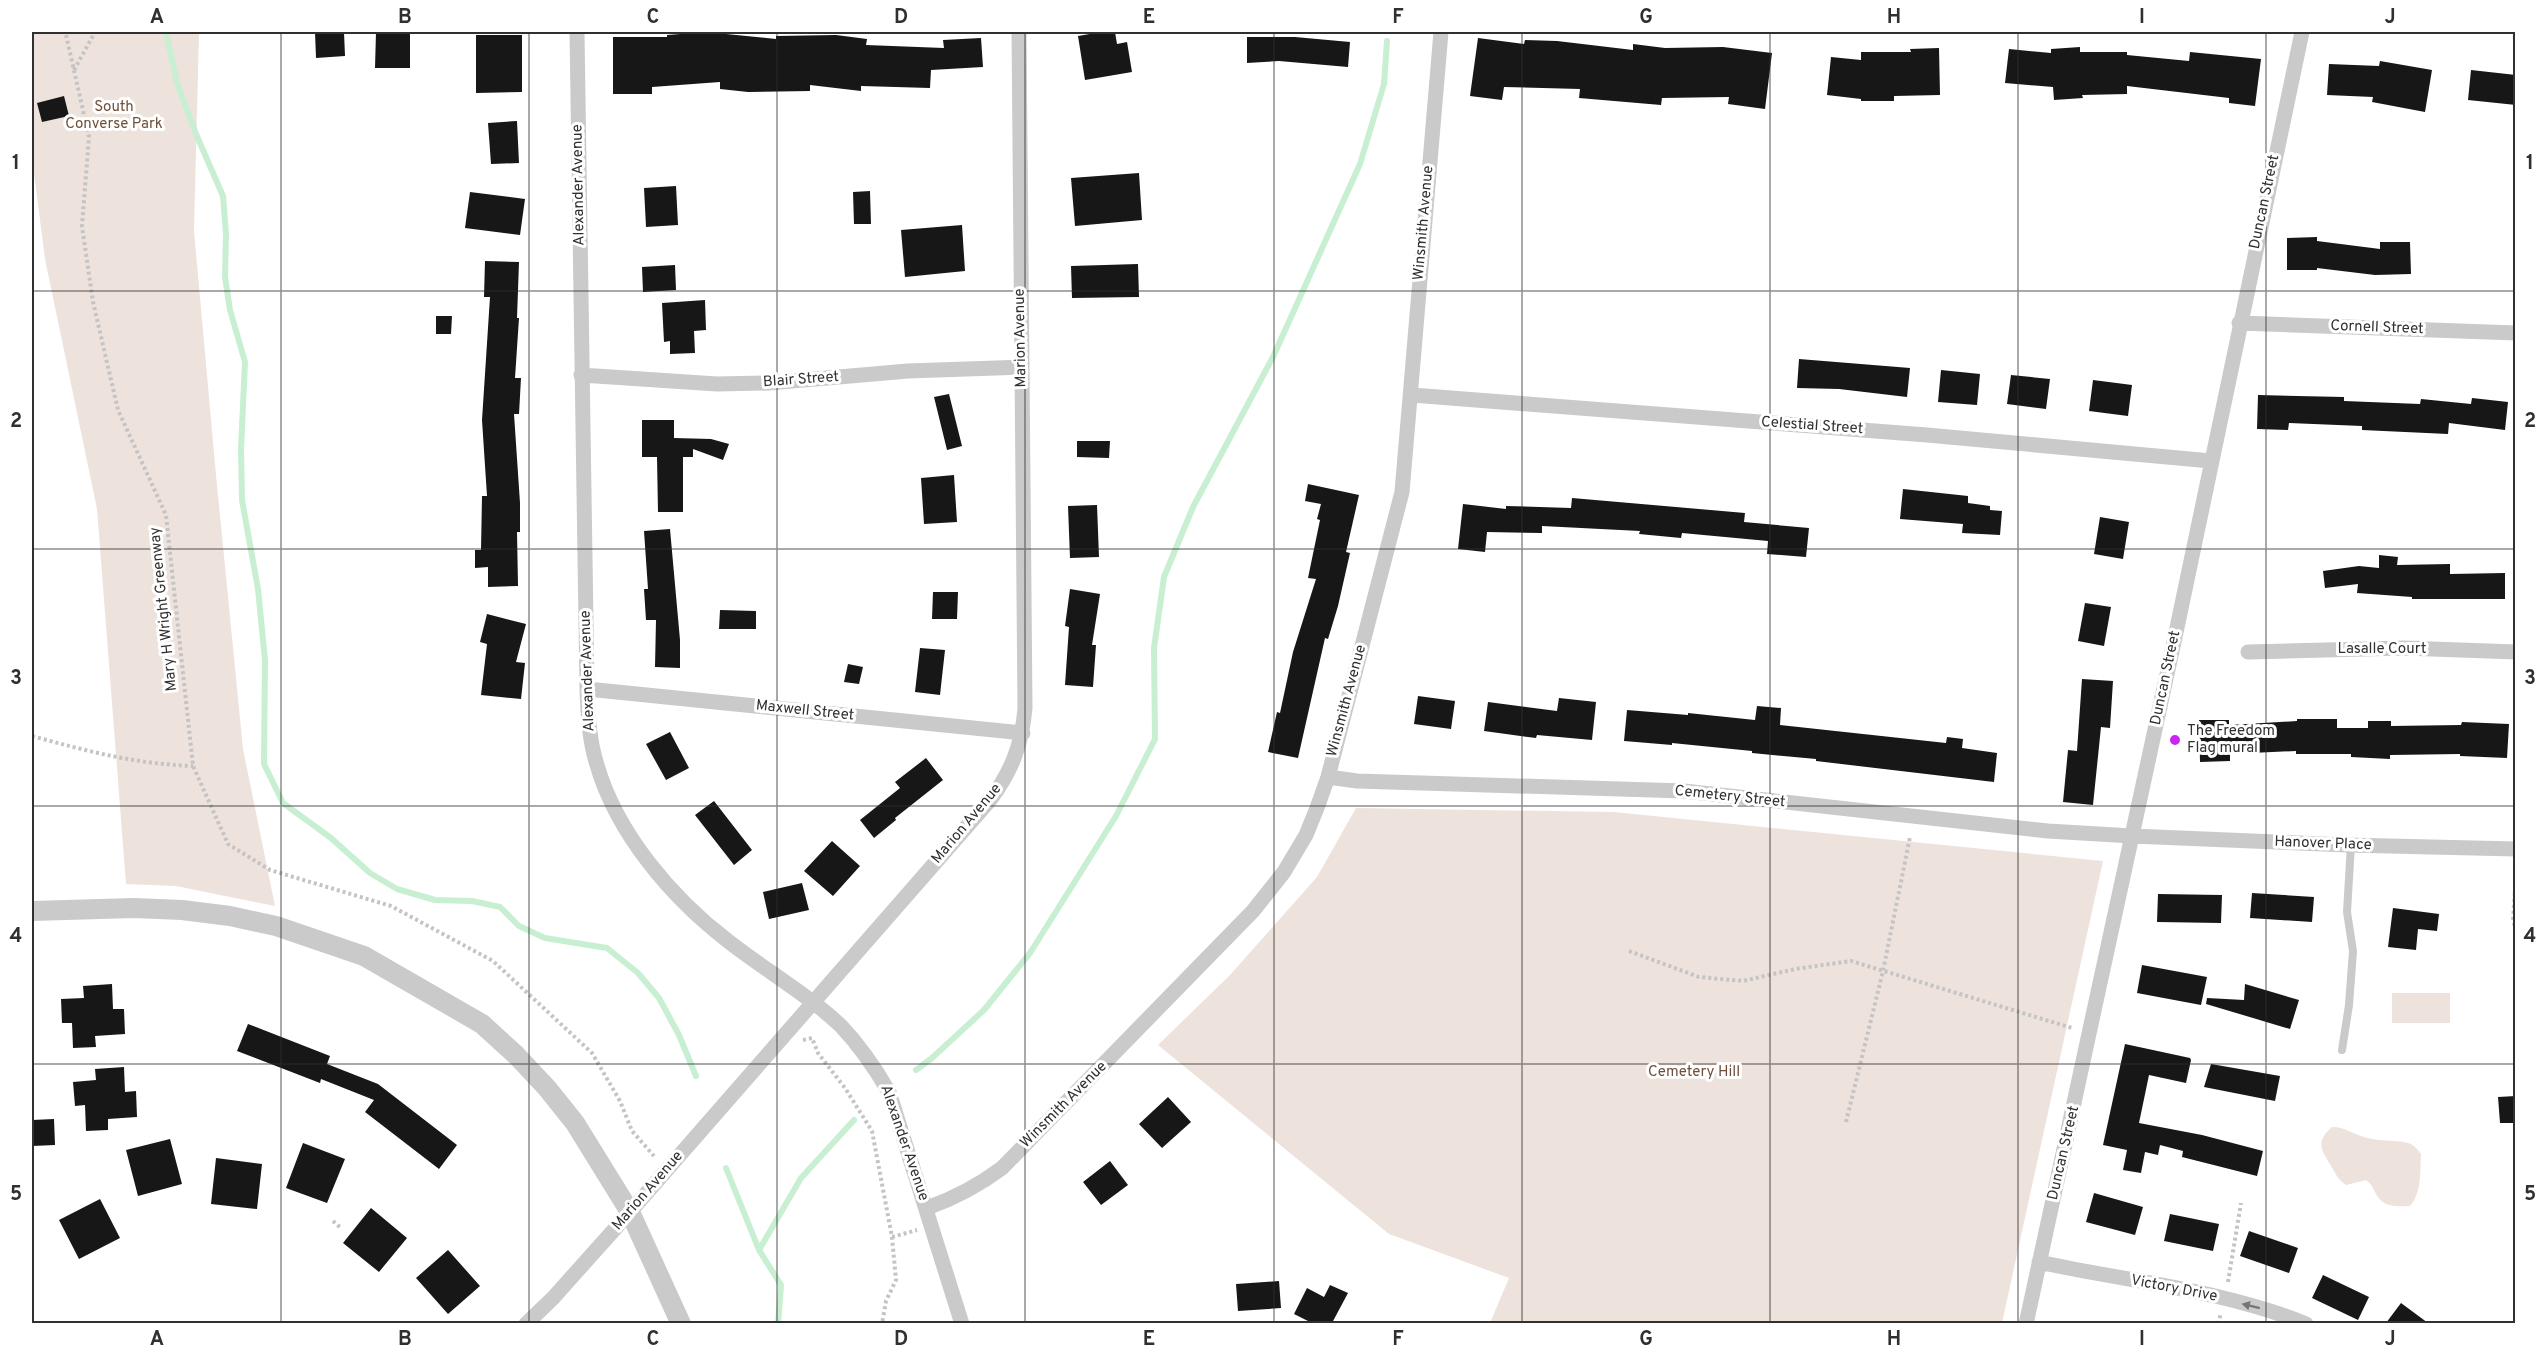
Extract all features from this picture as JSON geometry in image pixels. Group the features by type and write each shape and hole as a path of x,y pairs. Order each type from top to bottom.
{"street":[{"name":"Alexander Avenue","path":"577,32 587,689 589,732 597,765 609,798 641,850 693,911 727,940 813,1003 859,1046 889,1092 962,1323"},
{"name":"Marion Avenue","path":"526,1323 553,1298 813,1003 996,792 1011,769 1023,734 1025,708 1019,32"},
{"name":"Winsmith Avenue","path":"927,1208 966,1192 1002,1168 1253,911 1284,872 1306,835 1328,777 1402,492 1442,32"},
{"name":"Duncan Street","path":"2026,1323 2132,836 2302,32"},
{"name":"Cornell Street","path":"2239,323 2516,333"},
{"name":"Blair Street","path":"581,375 748,384 908,371 1022,367"},
{"name":"Celestial Street","path":"1412,395 1927,435 2211,461"},
{"name":"Lasalle Court","path":"2248,652 2404,648 2516,652"},
{"name":"Maxwell Street","path":"587,689 1023,734"},
{"name":"Cemetery Street","path":"1328,777 1357,781 1684,791 2048,831 2132,836"},
{"name":"Hanover Place","path":"2132,836 2516,849"},
{"path":"32,911 182,910 230,916 276,926 364,956 482,1024 547,1088 575,1124 630,1212 681,1323"},
{"name":"Victory Drive","path":"2039,1262 2225,1299 2306,1323"}],"lane":[{"path":"2342,1050 2349,1005 2353,951 2347,912 2351,845"}],"path":[{"path":"74,71 95,32"},
{"name":"Mary H Wright Greenway","path":"66,35 89,137 82,226 93,302 118,410 166,515 193,766 228,844 270,870 391,906 493,961 592,1053 620,1101 632,1131 654,1156"},
{"path":"32,736 110,757 153,764 193,766"},
{"path":"1904,830 1916,831"},
{"path":"1846,1122 1883,971 1910,837"},
{"path":"2516,875 2513,921 2516,929"},
{"path":"1629,951 1698,977 1743,981 1796,969 1851,961 2072,1028"},
{"path":"812,1038 818,1053 845,1088 872,1131 892,1237 896,1280 886,1301 882,1323"},
{"path":"2225,1299 2241,1203"},
{"path":"333,1221 342,1229"},
{"path":"892,1237 932,1225"}],"green space":[{"name":"South Converse Park","path":"32,32 199,32 194,231 243,749 275,906 176,886 126,884 97,509 45,259 32,158"},
{"name":"Cemetery Hill","path":"1356,808 1614,812 2103,861 2002,1323 1490,1323 1509,1278 1389,1234 1158,1045 1230,975 1317,877"},
{"path":"2392,993 2450,993 2450,1023 2392,1023"},
{"path":"2332,1127 2342,1128 2363,1137 2406,1142 2416,1147 2421,1154 2420,1182 2417,1195 2410,1206 2394,1206 2381,1201 2366,1180 2346,1185 2337,1177 2321,1146 2323,1138"}],"building":[{"path":"315,32 344,32 345,56 316,58"},
{"path":"376,32 410,32 410,68 375,68"},
{"path":"706,32 776,39 776,36 836,35 867,39 866,45 944,48 943,40 981,38 983,67 931,70 930,88 861,86 861,91 810,85 810,91 748,92 720,89 720,82 652,87 652,94 613,94 613,37 667,37 667,35"},
{"path":"1115,32 1117,44 1127,42 1132,72 1085,80 1078,36"},
{"path":"476,35 522,35 522,92 476,93"},
{"path":"1247,37 1295,37 1350,42 1348,67 1279,61 1247,63"},
{"path":"1478,38 1524,44 1525,40 1557,41 1633,50 1633,44 1665,48 1723,47 1772,53 1765,109 1728,104 1729,97 1662,98 1661,105 1579,98 1580,89 1504,87 1502,100 1470,96"},
{"path":"2080,47 2080,52 2127,52 2127,55 2189,61 2190,52 2261,59 2255,106 2229,103 2229,98 2127,86 2127,94 2082,95 2083,98 2054,100 2053,87 2005,83 2009,49 2051,53 2051,49"},
{"path":"1939,48 1940,95 1894,96 1894,101 1861,101 1861,99 1827,95 1831,57 1861,60 1861,52 1911,52 1910,49"},
{"path":"2380,61 2432,70 2425,112 2372,102 2373,97 2327,95 2329,64 2379,66"},
{"path":"2471,70 2516,75 2516,105 2468,100"},
{"path":"64,96 69,116 42,122 37,103"},
{"path":"517,121 519,163 491,164 488,123"},
{"path":"1139,173 1142,220 1075,226 1071,178"},
{"path":"676,186 678,225 646,227 644,188"},
{"path":"870,191 871,224 854,224 853,192"},
{"path":"470,192 525,199 520,235 465,228"},
{"path":"962,225 965,271 905,277 901,230"},
{"path":"2317,237 2317,241 2380,249 2380,242 2410,242 2411,274 2375,275 2317,268 2317,270 2287,270 2287,238"},
{"path":"485,261 519,262 517,318 519,318 515,378 521,378 519,414 514,414 520,503 520,532 517,532 518,586 488,587 488,567 475,568 475,550 481,550 482,496 487,496 482,420 490,297 484,297"},
{"path":"1138,264 1139,297 1072,298 1071,266"},
{"path":"675,265 676,290 643,292 642,267"},
{"path":"705,300 706,330 694,331 695,353 670,354 670,341 664,342 662,303"},
{"path":"436,316 452,316 451,334 436,334"},
{"path":"1799,359 1910,368 1907,397 1839,389 1797,388"},
{"path":"1941,370 1980,374 1977,405 1938,402"},
{"path":"2011,375 2050,379 2046,409 2007,404"},
{"path":"2093,380 2132,385 2128,416 2089,411"},
{"path":"949,394 962,446 947,450 934,397"},
{"path":"2258,395 2344,397 2344,401 2420,404 2421,399 2471,404 2472,398 2508,402 2505,430 2449,423 2448,434 2362,430 2362,426 2289,423 2288,430 2257,429"},
{"path":"642,420 674,420 674,438 711,439 729,444 723,460 693,449 693,457 683,457 683,512 658,512 657,457 642,457"},
{"path":"1077,441 1110,441 1109,458 1077,457"},
{"path":"954,475 957,522 924,524 921,478"},
{"path":"1308,484 1359,495 1346,552 1350,553 1338,606 1328,639 1325,638 1298,758 1268,752 1277,712 1280,713 1293,652 1316,579 1308,578 1321,504 1305,501"},
{"path":"1903,489 1968,496 1968,503 1990,506 1990,510 2002,511 2000,535 1962,533 1963,524 1900,519"},
{"path":"1572,498 1745,513 1744,522 1809,528 1806,557 1767,554 1768,541 1682,533 1681,538 1639,534 1640,531 1542,526 1542,533 1487,532 1485,552 1458,549 1463,504 1506,509 1506,506 1571,508"},
{"path":"1097,505 1099,557 1070,558 1068,506"},
{"path":"2100,517 2129,522 2123,559 2094,554"},
{"path":"670,529 680,640 680,668 655,667 656,620 646,620 644,589 648,589 644,531"},
{"path":"2379,555 2398,557 2397,565 2450,564 2450,574 2505,573 2505,599 2412,599 2412,597 2357,593 2358,584 2325,588 2323,571 2359,566 2379,568"},
{"path":"1070,589 1100,594 1092,645 1096,645 1093,687 1065,685 1069,627 1065,626"},
{"path":"933,592 958,592 957,619 932,619"},
{"path":"2085,603 2111,607 2104,646 2078,641"},
{"path":"720,610 756,611 756,629 719,629"},
{"path":"487,614 526,624 516,662 525,663 521,699 481,695 487,644 480,642"},
{"path":"920,648 945,650 940,695 915,692"},
{"path":"848,664 863,667 859,684 844,682"},
{"path":"2082,679 2113,681 2110,728 2101,727 2093,805 2063,802 2068,750 2077,751"},
{"path":"1418,696 1455,701 1451,729 1414,724"},
{"path":"1559,698 1596,702 1592,740 1537,735 1536,738 1484,731 1488,702 1557,711"},
{"path":"1757,706 1781,708 1780,725 1946,743 1947,737 1963,739 1962,748 1997,753 1994,782 1752,753 1752,751 1624,741 1627,710 1755,720"},
{"path":"2297,719 2337,719 2337,728 2368,728 2368,721 2391,721 2391,726 2461,725 2462,722 2509,724 2507,758 2460,756 2460,754 2390,755 2390,759 2351,757 2351,754 2296,754 2296,751 2230,754 2230,761 2200,762 2199,720 2229,720 2229,725 2297,721"},
{"path":"670,732 689,768 666,780 646,744"},
{"path":"926,758 943,780 874,838 860,820 900,788 895,782"},
{"path":"714,801 752,850 734,865 695,815"},
{"path":"832,841 860,866 833,896 804,871"},
{"path":"802,883 809,910 769,919 763,892"},
{"path":"2252,893 2314,897 2312,922 2250,918"},
{"path":"2158,894 2222,895 2221,923 2157,922"},
{"path":"2393,908 2439,914 2437,931 2418,929 2416,950 2388,947"},
{"path":"2142,965 2207,977 2201,1005 2137,993"},
{"path":"112,984 113,1009 124,1009 125,1034 95,1036 96,1047 73,1048 72,1023 62,1023 61,999 84,998 83,986"},
{"path":"2245,984 2299,1000 2290,1029 2206,1004 2207,998 2244,1000"},
{"path":"248,1024 330,1056 327,1064 378,1084 457,1145 439,1169 365,1112 374,1100 321,1079 320,1083 237,1051"},
{"path":"2125,1044 2191,1060 2186,1083 2149,1075 2139,1123 2202,1135 2263,1151 2257,1176 2182,1157 2183,1151 2160,1145 2158,1155 2145,1152 2141,1173 2123,1170 2127,1150 2103,1145"},
{"path":"2211,1064 2280,1076 2275,1101 2204,1087"},
{"path":"124,1067 125,1092 136,1091 137,1117 108,1119 108,1130 86,1131 85,1105 75,1106 73,1082 96,1080 95,1069"},
{"path":"2516,1096 2516,1123 2500,1123 2498,1097"},
{"path":"1168,1097 1191,1122 1162,1148 1139,1124"},
{"path":"54,1119 55,1145 32,1146 32,1120"},
{"path":"170,1139 182,1184 138,1196 126,1150"},
{"path":"303,1143 345,1159 327,1203 286,1188"},
{"path":"216,1158 262,1164 257,1209 211,1204"},
{"path":"1110,1161 1128,1185 1101,1205 1083,1182"},
{"path":"2094,1193 2143,1207 2135,1235 2086,1222"},
{"path":"100,1199 120,1238 79,1259 59,1220"},
{"path":"371,1208 407,1238 379,1272 343,1243"},
{"path":"2170,1214 2219,1224 2213,1251 2164,1241"},
{"path":"2249,1231 2298,1248 2289,1273 2240,1256"},
{"path":"448,1250 480,1286 448,1314 416,1278"},
{"path":"2323,1275 2369,1297 2358,1320 2312,1298"},
{"path":"1279,1281 1281,1308 1238,1311 1236,1284"},
{"path":"1330,1285 1348,1293 1332,1323 1312,1323 1294,1314 1307,1288 1324,1297"},
{"path":"2401,1303 2428,1323 2386,1323"}],"waterway":[{"path":"166,32 177,83 223,196 226,234 225,277 230,310 245,362 241,449 242,500 258,589 265,660 264,764 283,803 331,838 370,873 397,889 435,900 472,901 500,907 519,926 545,938 607,948 638,973 659,998 679,1035 696,1076"},
{"path":"916,1070 984,1010 1030,953 1116,816 1155,739 1154,648 1164,577 1193,507 1273,357 1360,164 1384,84 1387,41"},
{"path":"759,1250 801,1178 854,1120"},
{"path":"726,1168 759,1250 781,1285 778,1324"}],"place":[{"name":"The Freedom Flag mural","path":"2175,740"}]}
